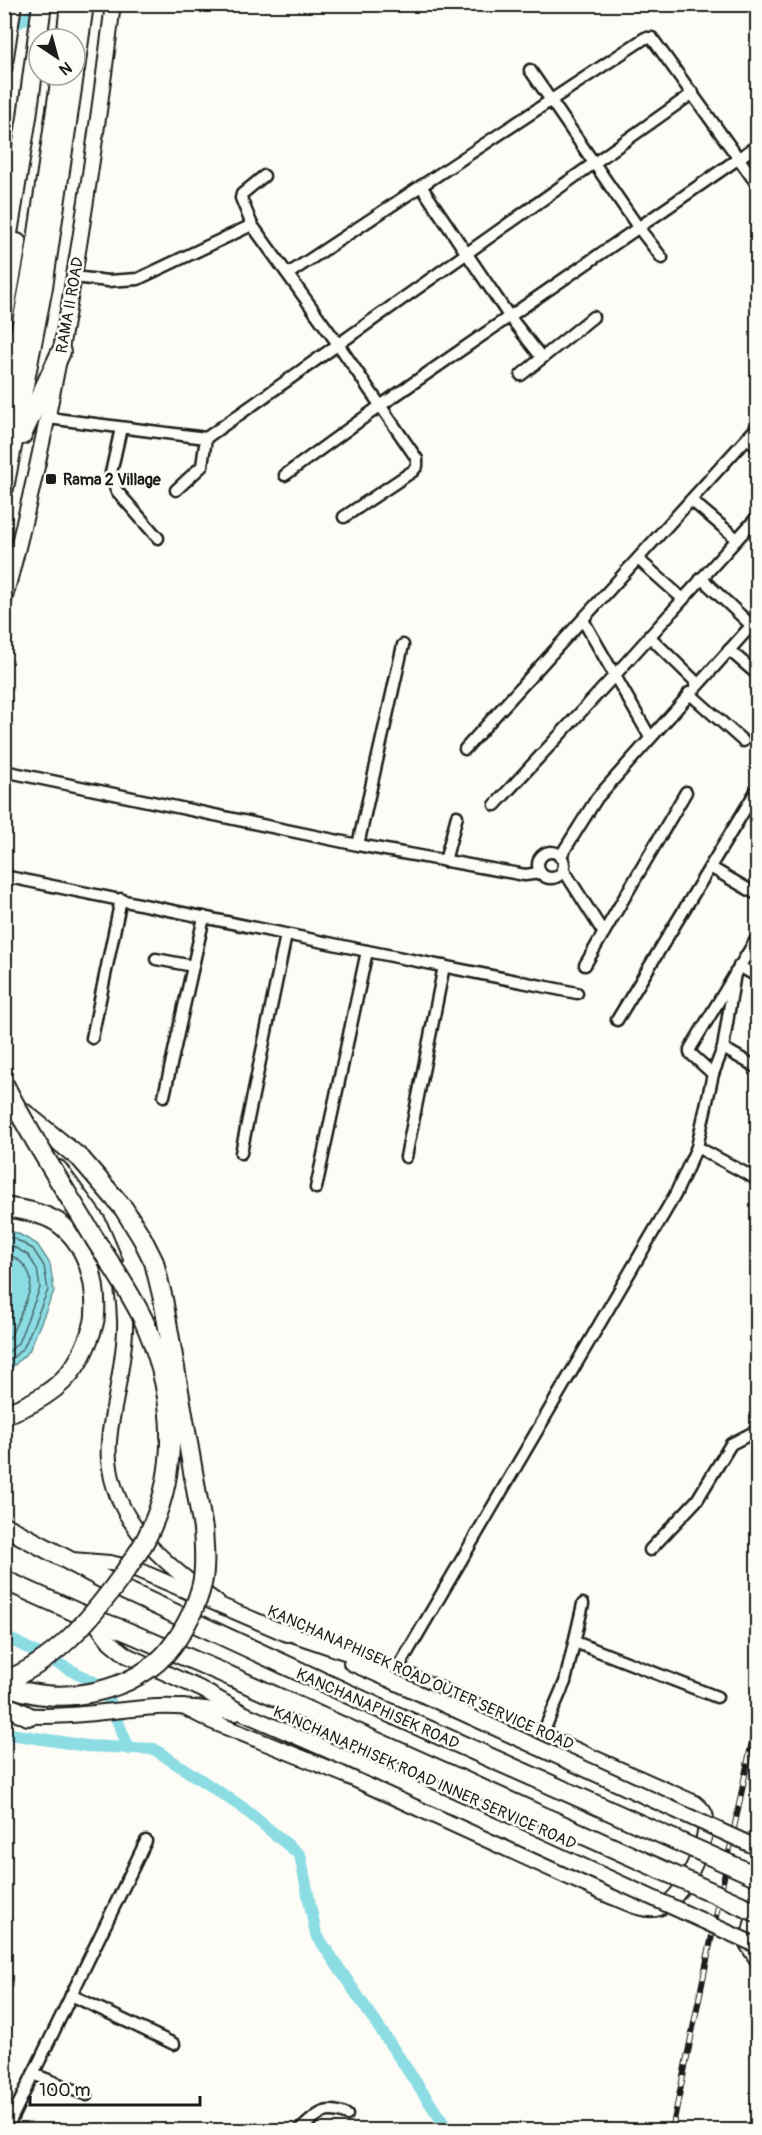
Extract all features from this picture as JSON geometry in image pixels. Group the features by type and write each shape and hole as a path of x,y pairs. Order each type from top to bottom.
{"highway":[{"path":"42,4 42,27"},
{"path":"45,27 51,4"},
{"path":"67,27 70,4"},
{"path":"81,27 84,4"},
{"path":"4,258 33,87"},
{"path":"4,315 39,87"},
{"path":"4,419 35,254 59,87"},
{"name":"RAMA II ROAD","path":"4,488 46,265 72,87"},
{"path":"10,462 61,352"},
{"path":"4,1084 44,1156 142,1318 163,1375 170,1427 168,1469 163,1494 151,1528 135,1556 112,1589 70,1638 37,1665 4,1682"},
{"path":"4,1099 81,1159 124,1209 154,1262 163,1299 203,1529 205,1560 202,1585 194,1608 172,1647 155,1663 120,1684 101,1691 63,1696 43,1696 15,1689 4,1682"},
{"path":"4,1207 42,1214 59,1224 74,1239 88,1261 94,1283 96,1317 75,1366 57,1386 29,1405 4,1414"},
{"name":"KANCHANAPHISEK ROAD","path":"4,1526 126,1591 372,1706 758,1877"},
{"name":"KANCHANAPHISEK ROAD","path":"4,1580 357,1732 758,1913"},
{"path":"4,1704 28,1716"}],"main road":[{"path":"4,70 14,4"},
{"name":"RAMA II ROAD","path":"4,601 29,508 61,352 113,4"},
{"path":"4,1099 93,1212 108,1240 120,1272 126,1308 126,1342 110,1434 109,1459 113,1484 124,1510 146,1545 218,1603"},
{"name":"KANCHANAPHISEK ROAD OUTER SERVICE ROAD","path":"63,1559 110,1563 134,1568 392,1675 758,1848"},
{"name":"KANCHANAPHISEK ROAD INNER SERVICE ROAD","path":"93,1620 110,1642 126,1655 201,1689 245,1714 758,1946"},
{"path":"183,1707 213,1722 345,1775 610,1896 646,1909 657,1908 673,1900 689,1876 707,1821 704,1811 695,1803 542,1735 392,1675"},
{"path":"4,1714 28,1716 183,1707 245,1714"},
{"path":"758,1900 747,1944 758,1961"}],"street":[{"path":"288,274 649,37 693,93 757,184"},
{"path":"530,70 593,163 662,258"},
{"path":"48,418 206,438 693,93"},
{"path":"285,476 380,406 758,145"},
{"path":"264,176 242,194 252,225 417,459 417,466 413,471 344,517"},
{"path":"421,186 509,316 542,358"},
{"path":"74,277 108,281 138,279 252,225"},
{"path":"521,375 593,317"},
{"path":"465,749 758,426"},
{"path":"120,428 111,473 116,490 158,538"},
{"path":"747,437 758,448"},
{"path":"176,490 202,466 206,438"},
{"path":"691,500 737,539"},
{"path":"495,805 758,516"},
{"path":"638,559 683,599"},
{"path":"603,932 563,869 560,857 590,807 754,621 701,579"},
{"path":"583,620 650,737"},
{"path":"649,636 698,684"},
{"path":"358,845 404,645"},
{"path":"729,650 758,675"},
{"path":"690,693 743,741"},
{"path":"4,771 358,845 525,876 540,873"},
{"path":"617,1020 758,788"},
{"path":"585,965 686,792"},
{"path":"446,861 457,816"},
{"path":"560,857 552,853 543,855 538,862 540,873 545,877 556,877 563,869"},
{"path":"710,867 758,895"},
{"path":"4,876 577,993"},
{"path":"92,1038 121,899"},
{"path":"164,1096 204,917"},
{"path":"241,1153 286,935"},
{"path":"713,1074 690,1053 690,1049 758,936"},
{"path":"316,1188 367,951"},
{"path":"156,959 193,966"},
{"path":"406,1157 444,966"},
{"path":"737,969 758,977"},
{"path":"392,1675 675,1195 697,1147 713,1074 723,1047 737,969"},
{"path":"723,1047 758,1068"},
{"path":"697,1147 758,1180"},
{"path":"650,1550 697,1500 731,1444 758,1430"},
{"path":"542,1735 565,1682 583,1604"},
{"path":"575,1642 717,1697"},
{"path":"6,2130 146,1841"},
{"path":"71,1995 174,2044"},
{"path":"33,2074 87,2095"},
{"path":"300,2130 320,2113 329,2110 347,2115"}],"water":[{"path":"5,1230 17,1233 37,1244 50,1264 54,1291 29,1351 5,1374"}],"waterway":[{"path":"6,29 53,4"},
{"path":"4,1636 98,1684 108,1698 129,1749"},
{"path":"4,1733 87,1746 154,1749 242,1807 300,1855 316,1934 448,2130"}],"railway":[{"path":"672,2130 758,1712"}],"place":[{"name":"Rama 2 Village","path":"51,479"}]}
